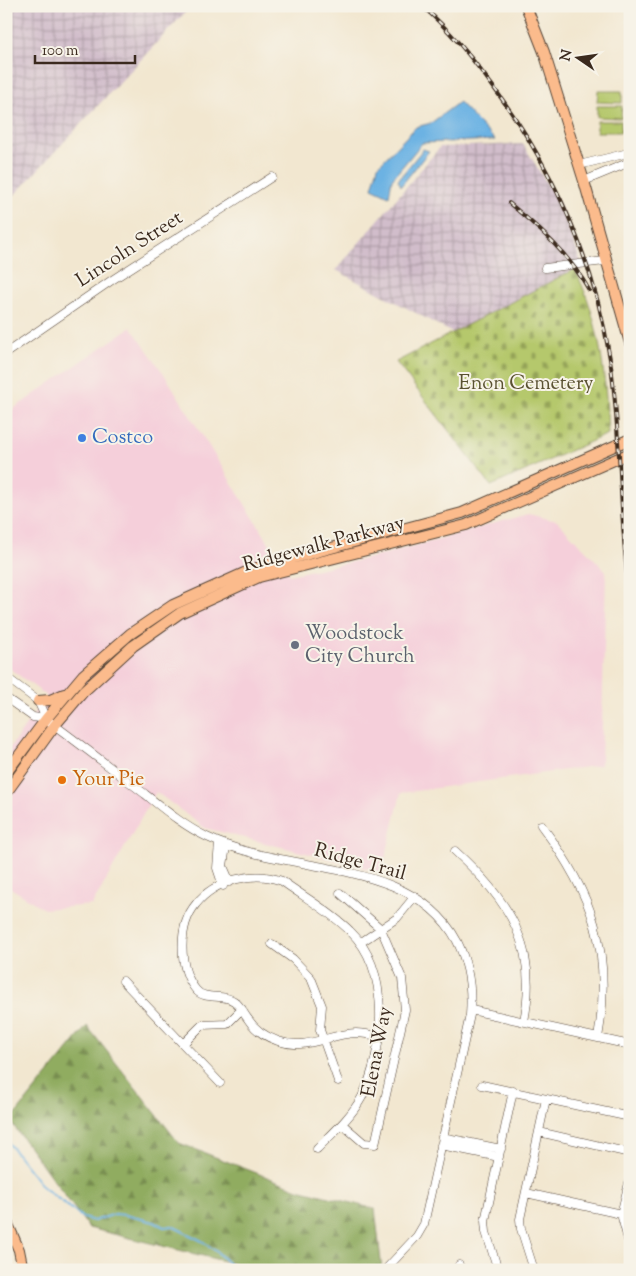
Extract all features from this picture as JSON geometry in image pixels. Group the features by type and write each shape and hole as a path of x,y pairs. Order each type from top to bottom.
{"main road":[{"path":"526,6 544,52 584,181 605,261 630,343"},
{"name":"Ridgewalk Parkway","path":"6,773 67,693 109,650 173,605 222,581 284,559 462,513 630,439"},
{"name":"Ridgewalk Parkway","path":"6,793 54,725 83,692 133,646 180,613 259,577 466,525 630,453"},
{"path":"38,701 50,700 67,693"},
{"path":"6,1220 17,1245 24,1270"}],"street":[{"path":"579,165 624,154 630,155"},
{"path":"584,181 630,162"},
{"name":"Lincoln Street","path":"6,353 112,280 272,177"},
{"path":"545,268 605,261"},
{"path":"6,677 38,701 46,719"},
{"path":"6,698 33,716 46,719"},
{"name":"Ridge Trail","path":"46,719 182,823 223,844 382,882 415,896 445,922 460,948 469,980 471,1010 422,1230 385,1270"},
{"path":"541,825 575,874 593,919 604,978 598,1038"},
{"path":"223,844 223,866 226,884"},
{"path":"455,851 494,888 517,930 522,944 527,974 527,1006 524,1022"},
{"name":"Elena Way","path":"242,1009 226,997 204,996 196,990 183,965 183,946 187,924 194,906 204,895 241,877 270,876 282,881 350,930 360,943 374,972 381,1001 378,1036 372,1065 362,1097 342,1124 317,1149"},
{"name":"Elena Way","path":"340,893 381,929 402,978 405,1010 376,1144 364,1143 342,1124"},
{"path":"360,943 403,912 415,896"},
{"path":"272,944 293,959 311,978 322,1006 320,1030 338,1081"},
{"path":"123,981 220,1084"},
{"path":"183,1044 202,1025 226,1024 242,1009 248,1019 262,1034 277,1041 294,1045 357,1033 378,1036"},
{"path":"471,1010 630,1045"},
{"path":"482,1085 630,1117"},
{"path":"498,1270 485,1226 513,1092"},
{"path":"534,1270 520,1224 546,1099"},
{"path":"539,1132 630,1153"},
{"path":"442,1141 500,1153"},
{"path":"630,1179 621,1214 630,1247"},
{"path":"526,1193 621,1214"}],"shaded area":[{"path":"6,6 191,6 6,204"},
{"path":"523,144 559,203 584,270 574,269 453,333 336,270 440,147"},
{"path":"131,327 166,377 289,575 371,558 528,514 557,521 606,571 601,765 401,793 382,872 205,828 156,792 92,905 44,909 6,885 6,753 47,696 6,666 8,602 6,581 6,414"}],"green space":[{"path":"598,91 622,91 622,103 597,102"},
{"path":"597,106 622,106 621,118 597,117"},
{"path":"597,121 621,121 621,132 597,132"},
{"name":"Enon Cemetery","path":"575,269 584,289 600,349 606,391 608,434 491,486 396,362"},
{"path":"87,1026 179,1143 298,1189 375,1209 382,1270 247,1270 244,1266 89,1228 10,1121"}],"water":[{"path":"459,102 495,140 422,143 392,179 389,196 372,188 378,166 416,127 431,123"},
{"path":"423,149 429,151 401,186 398,180"}],"waterway":[{"path":"6,1140 43,1187 83,1218 94,1221 115,1214 154,1222 164,1227 172,1226 202,1241 217,1252 235,1270"}],"railway":[{"path":"422,6 469,55 515,119 535,150 552,183 582,251 603,322 610,359 617,419 626,570 630,600"},
{"path":"509,203 543,232 572,265 589,290"}],"place":[{"name":"Costco","path":"82,438"},
{"name":"Woodstock City Church","path":"295,645"},
{"name":"Your Pie","path":"62,780"}]}
